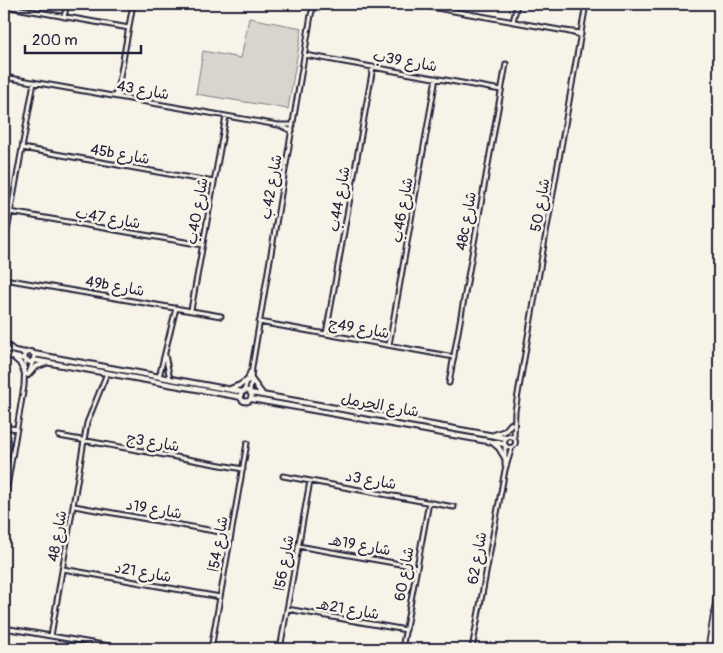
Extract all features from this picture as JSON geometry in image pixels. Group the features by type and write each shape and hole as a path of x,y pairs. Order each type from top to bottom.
{"highway":[{"path":"709,649 719,588"}],"street":[{"path":"64,17 67,4"},
{"path":"116,96 120,83 133,4"},
{"name":"شارع 42ب","path":"243,391 252,367 313,4"},
{"path":"414,4 565,31 572,34 581,34"},
{"path":"513,22 517,4"},
{"name":"شارع 50","path":"507,437 515,411 586,4"},
{"path":"4,6 129,28"},
{"name":"شارع 39ب","path":"305,55 501,90"},
{"name":"48c شارع","path":"449,383 506,64"},
{"name":"شارع 44ب","path":"326,334 373,67"},
{"name":"شارع 43","path":"4,77 278,125 293,125"},
{"name":"شارع 46ب","path":"390,345 436,78"},
{"path":"4,248 34,82"},
{"name":"شارع 40ب","path":"191,310 226,116"},
{"name":"شارع 43","path":"278,125 292,130"},
{"name":"45b شارع","path":"22,148 214,182"},
{"name":"شارع 47ب","path":"10,212 203,246"},
{"name":"49b شارع","path":"4,279 221,316"},
{"path":"159,377 176,308"},
{"name":"شارع 49ج","path":"259,322 454,357"},
{"path":"4,345 15,351"},
{"path":"4,349 26,353 31,352 228,389 248,390 251,392 251,399 245,401 241,397 49,362 34,360 30,362 12,356 4,356"},
{"path":"26,353 27,374"},
{"path":"4,505 24,386 27,374 34,360 34,354"},
{"path":"164,354 170,379"},
{"path":"12,356 27,374"},
{"path":"27,374 35,367 49,362"},
{"name":"شارع 48","path":"51,636 87,423 107,373"},
{"path":"228,389 236,387 249,379 263,395"},
{"name":"شارع 42ب","path":"249,379 251,392"},
{"path":"241,397 243,391"},
{"name":"شارع الحرمل","path":"251,392 507,437"},
{"name":"شارع الحرمل","path":"251,399 505,445"},
{"name":"شارع 50","path":"514,438 515,411"},
{"path":"493,436 505,430 511,424"},
{"path":"4,427 17,429"},
{"name":"شارع 3ج","path":"59,436 243,469"},
{"path":"507,437 514,438 515,444 512,447 509,448 505,445 507,437"},
{"path":"490,441 499,448 505,458"},
{"name":"شارع 54ا","path":"211,649 248,443"},
{"name":"شارع 62","path":"505,445 505,470"},
{"name":"شارع 62","path":"472,649 505,470 512,447"},
{"name":"شارع 3د","path":"283,476 454,507"},
{"name":"شارع 56ا","path":"280,649 310,481"},
{"name":"شارع 60","path":"402,649 429,502"},
{"name":"شارع 19د","path":"74,506 231,534"},
{"name":"شارع 19هـ","path":"298,546 417,567"},
{"name":"شارع 21د","path":"62,569 220,597"},
{"name":"شارع 21هـ","path":"287,609 406,630"},
{"path":"4,628 127,649"}],"shaded area":[{"path":"249,18 302,28 288,109 196,94 203,51 241,58"}]}
